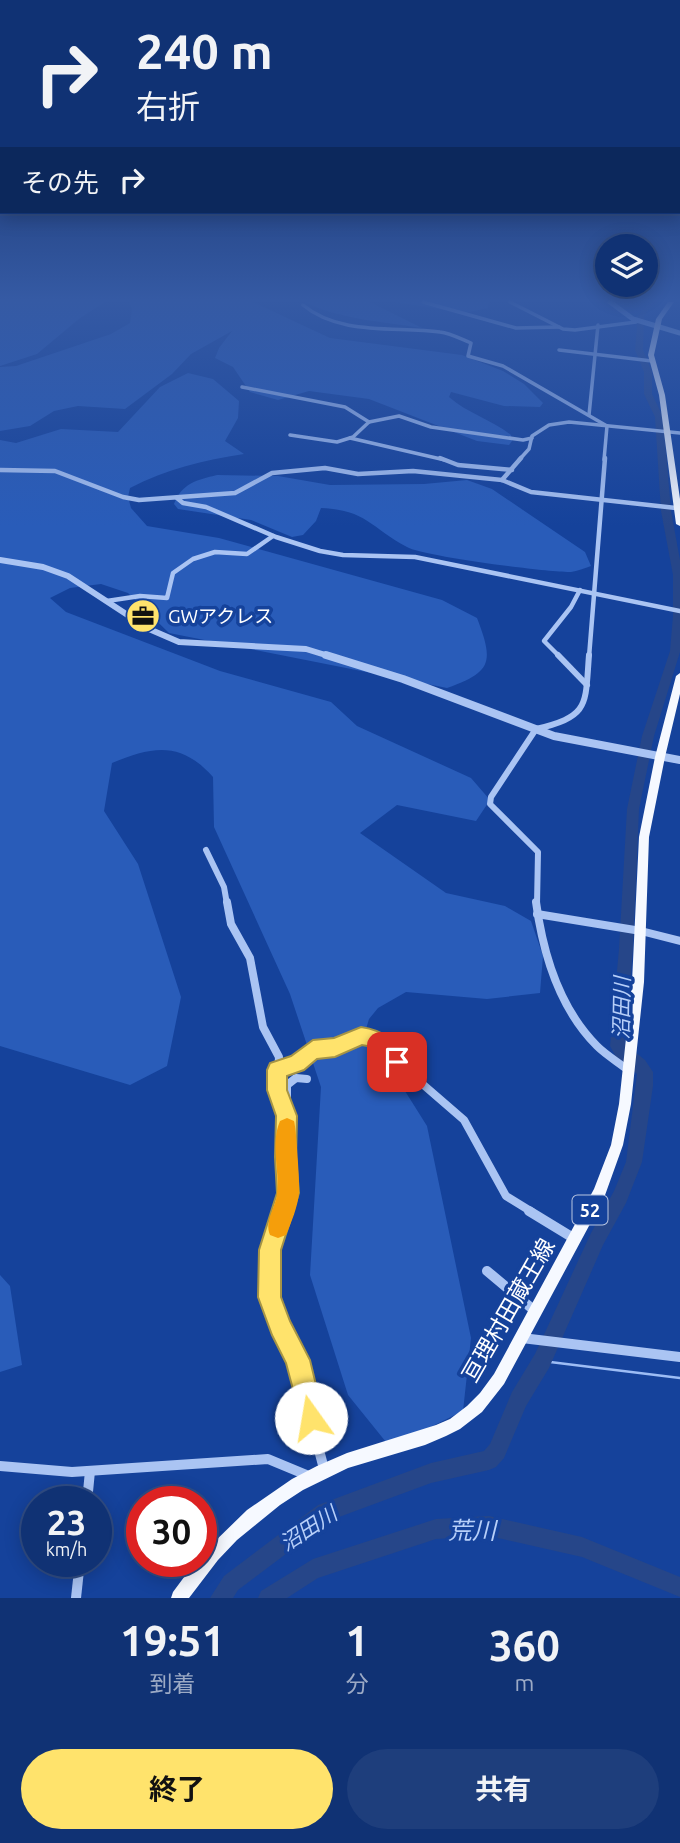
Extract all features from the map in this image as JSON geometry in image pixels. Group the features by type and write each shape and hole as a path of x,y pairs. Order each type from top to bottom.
{"main road":[{"path":"657,377 668,432 680,524"},
{"name":"亘理村田蔵王線","path":"179,1598 234,1532 258,1511 317,1474 346,1461 445,1428 467,1416 499,1378 575,1239 609,1171 623,1115 641,931 644,837 680,677"}],"street":[{"path":"522,377 607,426"},
{"path":"589,415 593,377"},
{"path":"242,387 345,407 369,422"},
{"path":"350,439 369,422 399,416 431,428 523,440 532,438 549,425 559,423 680,433"},
{"path":"607,426 586,699 582,709 571,721 536,729 491,797 490,804 538,852 534,875 537,914 554,973 568,1006 598,1047 629,1062"},
{"path":"290,435 331,443 350,439 431,455 458,465 512,470"},
{"path":"502,480 529,449 532,438"},
{"path":"0,470 55,471 123,497 177,498 235,493 272,473 296,470 325,468 358,474 424,471 502,480 531,492 678,511"},
{"path":"177,498 182,503 205,506 273,536 322,552 360,556 413,556 680,611"},
{"path":"107,601 140,596 167,598 173,573 193,559 215,552 247,554 273,536"},
{"path":"0,560 48,569 67,576 140,625 169,639 201,645 306,649 393,676 576,741 680,760"},
{"path":"580,590 558,625 544,641 587,685"},
{"path":"206,850 223,887 231,924 250,958 263,1027 279,1057 277,1090 287,1116"},
{"path":"537,914 680,940"},
{"path":"277,1070 297,1064 313,1050 335,1048 361,1036 377,1038 388,1053 464,1120 506,1196 575,1239"},
{"path":"0,1466 72,1472 268,1459 317,1474 298,1360 280,1327 270,1297 270,1250 288,1193 285,1157 287,1085 296,1078 307,1079"},
{"path":"487,1271 535,1311"},
{"path":"520,1338 680,1357"},
{"path":"89,1486 90,1471"},
{"path":"76,1598 78,1577"}],"shaded area":[{"path":"0,377 169,377 125,409 78,406 54,411 30,426 0,431"},
{"path":"181,377 213,379 239,401 238,418 225,441 244,454 186,466 130,488 128,497 131,508 147,526 219,538 442,600 477,618 486,645 487,655 481,670 447,688 169,633 128,593 101,584 70,588 50,598 66,612 220,671 331,702 357,726 471,778 490,800 476,821 397,805 360,833 446,893 505,906 531,921 543,956 540,993 487,999 406,992 378,1008 369,1019 366,1029 427,1126 471,1338 463,1411 390,1447 348,1395 310,1275 321,1087 290,994 214,827 213,777 201,765 178,752 166,750 141,753 112,763 104,811 138,864 181,997 167,1066 130,1085 0,1046 0,440 16,443 61,429 118,432 160,387"},
{"path":"240,377 512,377 524,384 543,403 540,407 504,406 451,392 449,397 456,403 511,435 512,441 509,445 477,441 369,399 309,391 278,400 250,392"},
{"path":"217,475 278,476 330,485 424,484 467,480 492,489 585,552 591,566 571,572 559,572 417,551 359,516 336,509 321,508 316,521 303,535 292,537 251,520 178,509 174,504 186,487"},
{"path":"0,1275 10,1286 22,1365 0,1372"}],"waterway":[{"name":"沼田川","path":"220,1598 231,1583 325,1512 431,1473 489,1460 497,1451 519,1399 542,1361 634,1162 645,1072 617,1046 626,949 633,809 648,736 675,651 678,616 678,575 666,511 659,417 648,394 648,377"},
{"path":"542,1361 680,1378"},
{"name":"荒川","path":"268,1598 313,1569 436,1529 489,1526 582,1547 680,1587"}],"slow traffic":[{"path":"278,1227 288,1193 285,1157 287,1129"}],"place":[{"name":"GWアクレス","path":"143,616"}],"route":[{"path":"311,1418 298,1360 280,1327 270,1297 270,1250 288,1193 285,1157 287,1116 277,1090 277,1070 297,1064 313,1050 335,1048 361,1036 377,1038 397,1062"}]}
